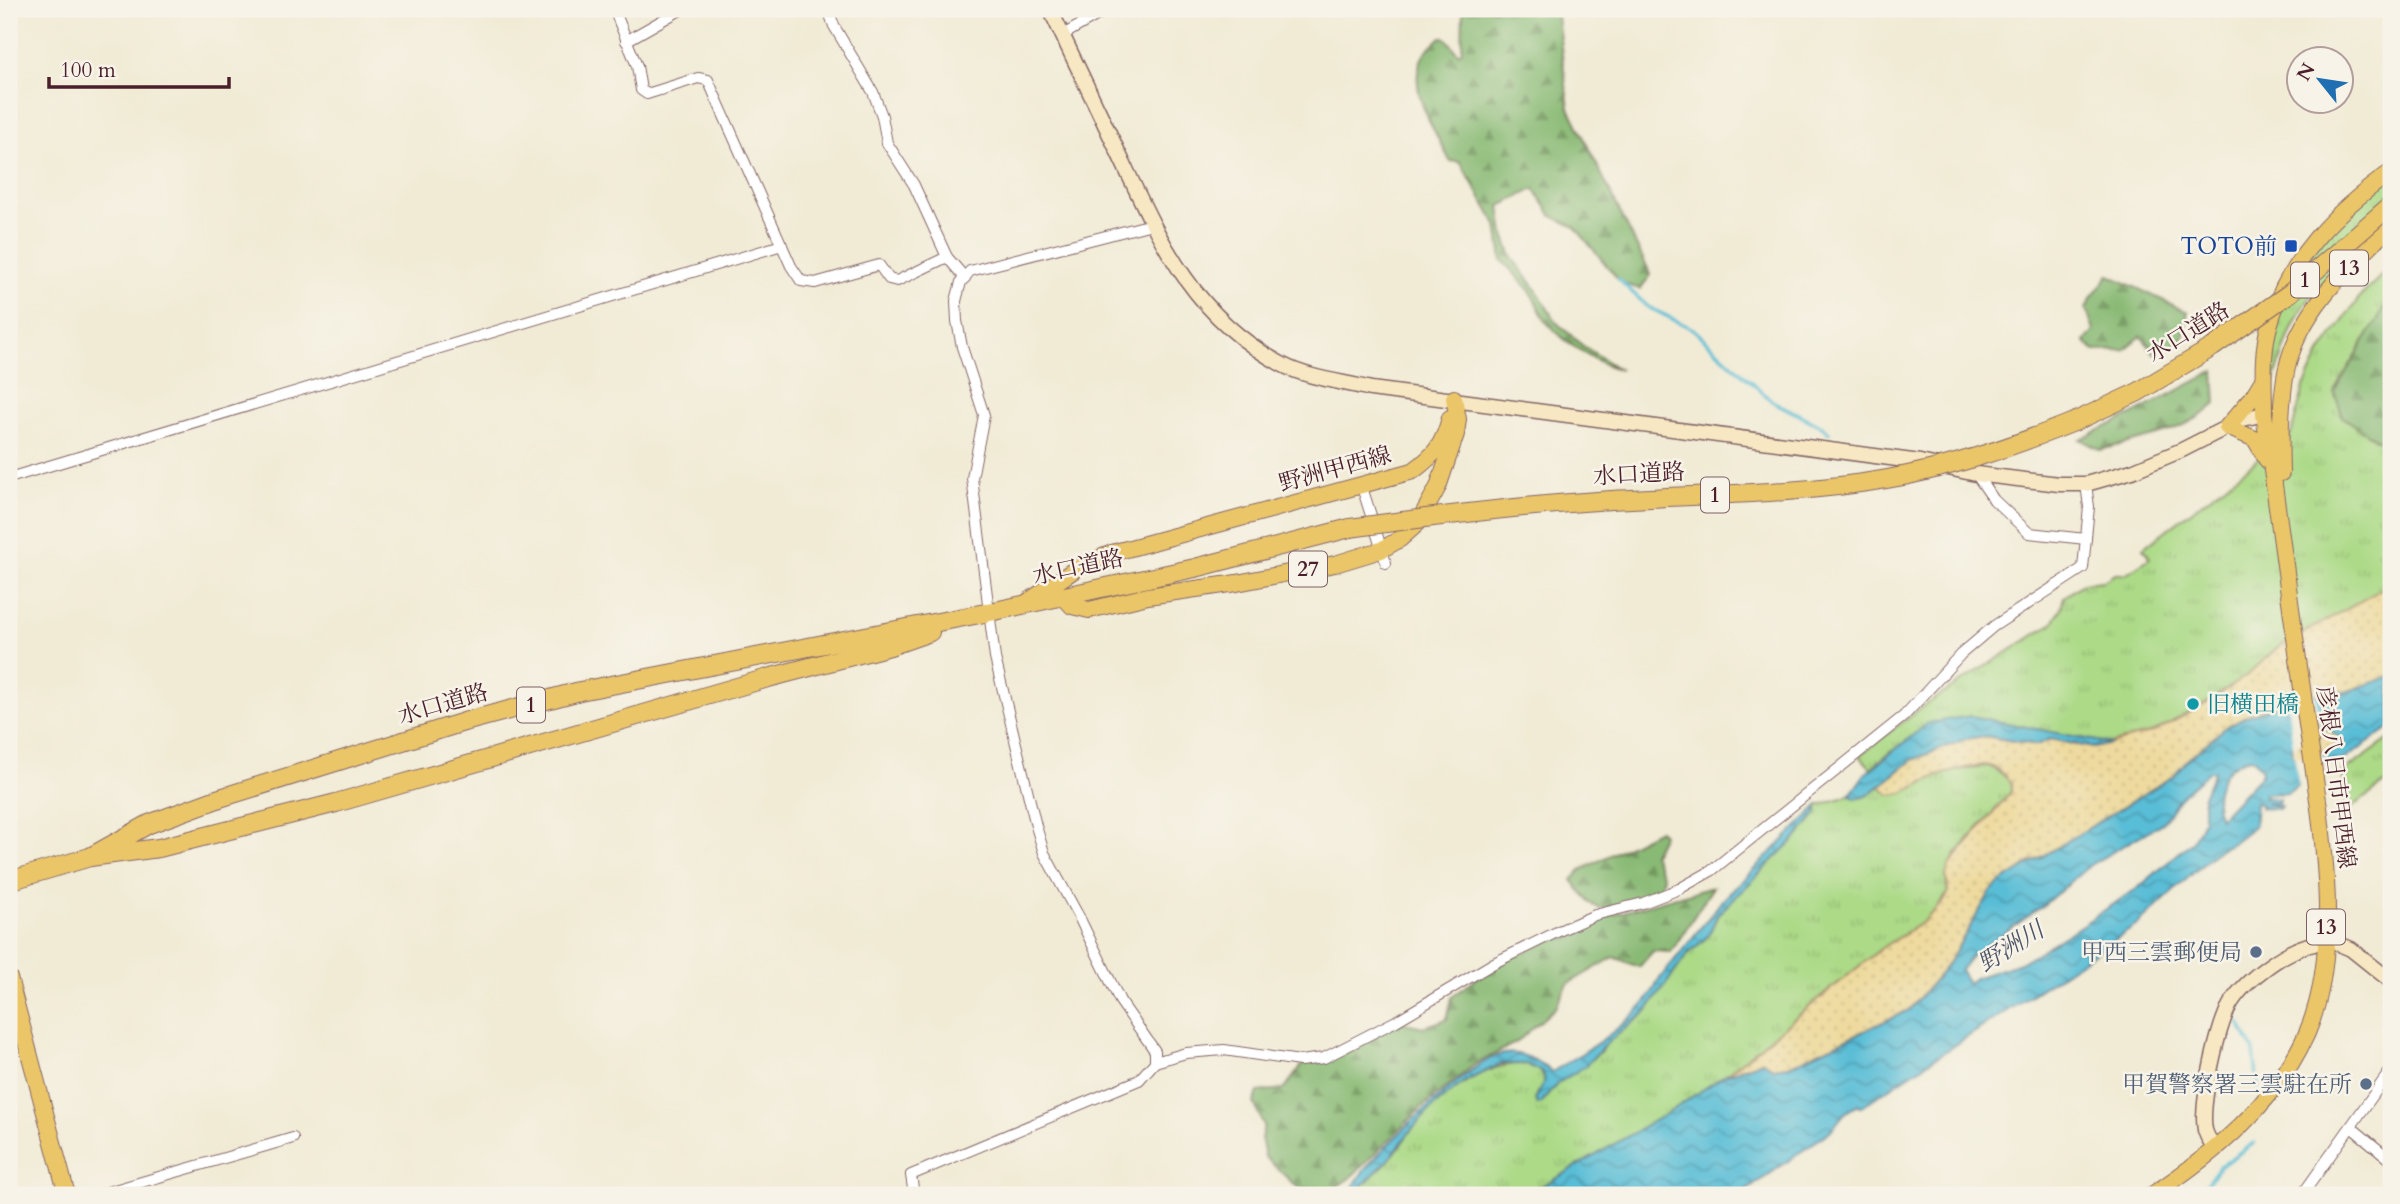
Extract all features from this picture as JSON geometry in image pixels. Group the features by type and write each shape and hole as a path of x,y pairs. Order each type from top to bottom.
{"highway":[{"name":"水口道路","path":"90,857 149,824 220,798 464,722 580,691 990,612 1195,568 1350,528 1528,506 1791,491 1887,479 1955,464 2074,422 2184,366 2290,293 2391,205"},
{"name":"水口道路","path":"9,881 90,857 159,848 336,803 768,678 890,646 990,612"}],"main road":[{"name":"彦根八日市甲西線","path":"2278,509 2281,480 2264,414 2264,359 2270,324 2290,275 2317,236 2391,172"},
{"name":"彦根八日市甲西線","path":"2152,1195 2214,1149 2265,1101 2293,1059 2307,1031 2319,990 2327,913 2324,856 2270,442 2286,372 2299,337 2311,315 2331,286 2391,226"},
{"name":"13","path":"2264,414 2286,372"},
{"path":"2264,379 2227,427 2255,439 2270,442"},
{"name":"野洲甲西線","path":"1027,603 1080,566 1112,553 1413,471 1435,454 1446,433 1454,398"},
{"name":"27","path":"1062,595 1072,606 1089,610 1148,596 1237,583 1383,556 1418,523 1438,487 1456,434 1458,419 1454,398"},
{"path":"9,978 67,1195"}],"street":[{"path":"614,9 637,66 641,90 647,94 698,78 708,80 791,266 801,281 815,283 879,265 889,279 897,281 947,257"},
{"path":"626,41 682,9"},
{"path":"828,9 834,26 873,92 882,116 887,143 914,185 947,257 965,278"},
{"path":"1050,9 1152,224 1178,269 1212,312 1237,334 1284,366 1371,389 1920,462 1976,474 2059,484 2086,484 2132,471 2227,427 2264,414"},
{"path":"1063,35 1108,9"},
{"path":"1152,224 970,271 956,301 962,346 984,415 972,478 995,659 1044,853 1120,1001 1155,1051 1155,1062"},
{"path":"9,478 782,245"},
{"path":"1976,474 1994,500 2029,533 2086,539"},
{"path":"1361,484 1383,556"},
{"path":"915,1195 911,1175 1139,1080 1155,1062 1186,1052 1224,1050 1300,1061 1324,1058 1408,1015 1494,963 1560,930 1595,915 1643,904 1679,889 1711,871 1904,716 1961,654 1994,626 2083,568 2090,507 2086,484"},
{"path":"2214,1149 2205,1133 2205,1110 2216,1052 2231,1004 2242,989 2269,967 2298,949 2314,944"},
{"path":"2339,944 2351,948 2391,981"},
{"path":"2302,1195 2391,1070"},
{"path":"2351,1127 2391,1160"},
{"path":"97,1195 293,1138"}],"green space":[{"path":"1463,9 1556,9 1569,108 1651,275 1640,289 1621,283 1575,227 1552,216 1534,189 1500,206 1504,235 1513,259 1536,289 1555,321 1582,345 1620,370 1568,343 1546,322 1530,291 1502,260 1497,225 1460,162 1450,161 1430,122 1419,94 1419,66 1427,51 1441,37 1446,38 1458,53 1462,51"},
{"path":"2391,174 2391,218 2317,288 2298,316 2284,348 2274,382 2267,382 2274,321 2320,237"},
{"path":"2391,266 2391,297 2334,392 2375,439 2391,446 2391,584 2277,648 2250,673 2207,703 2154,732 2112,744 1970,716 1891,751 1871,768 1860,756 1919,709 2053,623 2064,597 2084,583 2103,581 2115,574 2125,574 2150,558 2143,548 2291,434 2304,387 2321,352 2360,297"},
{"path":"2109,275 2188,312 2183,340 2155,354 2141,336 2124,350 2094,351 2085,342 2094,330 2086,309"},
{"path":"2391,297 2391,446 2375,439 2343,417 2334,392"},
{"path":"2214,371 2216,404 2191,422 2161,434 2100,450 2080,439 2134,414"},
{"path":"2391,738 2391,779 2348,810 2342,773"},
{"path":"1989,766 2011,783 2011,792 1955,855 1946,875 1948,893 1937,908 1923,922 1883,947 1725,1075 1671,1111 1548,1183 1521,1195 1353,1195 1392,1157 1425,1115 1448,1094 1475,1076 1504,1066 1531,1066 1541,1072 1545,1079 1535,1099 1541,1103 1557,1084 1599,1053 1608,1042 1646,1012 1687,955 1708,936 1718,914 1798,836 1817,813 1818,806 1850,795 1867,796 1880,786 1890,795 1895,795 1944,774"},
{"path":"1659,830 1663,834 1653,854 1663,877 1657,897 1600,909 1589,902 1572,880 1581,870"},
{"path":"1713,887 1671,952 1653,951 1639,967 1614,957 1568,984 1555,1008 1517,1042 1474,1065 1423,1106 1350,1178 1329,1192 1297,1187 1265,1157 1261,1138 1264,1126 1254,1103 1258,1092 1284,1089 1303,1064 1400,1022 1424,1027 1447,1019 1452,997 1491,967 1597,919"}],"sand":[{"path":"2391,584 2391,676 2351,691 2286,701 2233,725 2202,747 2173,776 2040,860 2031,862 1991,892 1946,967 1909,1010 1789,1066 1772,1068 1763,1061 1725,1075 1883,947 1923,922 1944,901 1948,893 1946,875 1950,864 2011,792 2011,783 2007,778 1993,767 1984,765 1951,772 1930,779 1906,792 1890,795 1880,786 1912,760 1966,739 1984,736 2037,745 2050,739 2094,748 2154,732 2207,703 2250,673 2277,648"},
{"path":"2314,727 2326,728 2345,740 2312,762 2298,760 2292,754 2293,745"}],"water":[{"path":"2391,676 2391,727 2342,761 2326,762 2288,793 2264,794 2264,797 2279,799 2278,803 2265,803 2281,806 2279,809 2261,808 2261,804 2256,803 2254,826 2232,843 2219,849 2137,925 1861,1107 1858,1104 1844,1114 1830,1131 1740,1195 1718,1195 1715,1189 1688,1195 1521,1195 1548,1183 1671,1111 1725,1075 1763,1061 1772,1068 1789,1066 1909,1010 1946,967 1991,891 1998,884 2173,776 2187,760 2227,726 2246,716 2307,695 2346,692","holes":["2314,727 2326,728 2344,741 2312,762 2298,760 2292,754 2293,745","2251,758 2255,760 2262,770 2261,775 2220,818 2217,789 2226,772 2241,761","2209,771 2214,771 2203,796 2203,820 2193,841 2138,888 2070,933 2020,963 1975,978 1968,983 1960,970 1971,956 2041,907 2090,865 2162,823 2182,795"]},
{"path":"1971,716 2112,744 2094,748 2050,739 2037,745 1985,736 1966,739 1912,760 1867,796 1856,799 1850,795 1865,774 1928,723"},
{"path":"1818,806 1817,813 1798,836 1718,914 1708,936 1687,955 1646,1012 1608,1042 1585,1066 1557,1084 1541,1103 1537,1104 1535,1100 1545,1079 1542,1072 1526,1064 1500,1064 1464,1082 1435,1105 1389,1159 1353,1195 1348,1195 1366,1168 1392,1140 1472,1070 1490,1059 1510,1053 1523,1055 1552,1072 1596,1045 1627,1021 1651,995 1657,982 1722,901"}],"pier":[{"path":"2315,691 2321,731 2315,731 2298,744 2295,753 2299,757 2311,759 2323,752 2325,767 2299,790 2287,699"}],"waterway":[{"path":"1618,279 1648,307 1693,329 1772,401 1825,428 1829,433"},
{"path":"2239,1022 2254,1051 2258,1088"},
{"path":"2198,1195 2220,1166 2254,1143"}],"place":[{"name":"TOTO前","path":"2291,246"},
{"name":"旧横田橋","path":"2193,704"},
{"name":"甲西三雲郵便局","path":"2256,952"},
{"name":"甲賀警察署三雲駐在所","path":"2366,1084"}],"water label":[{"name":"野洲川","path":"2011,947"}]}
